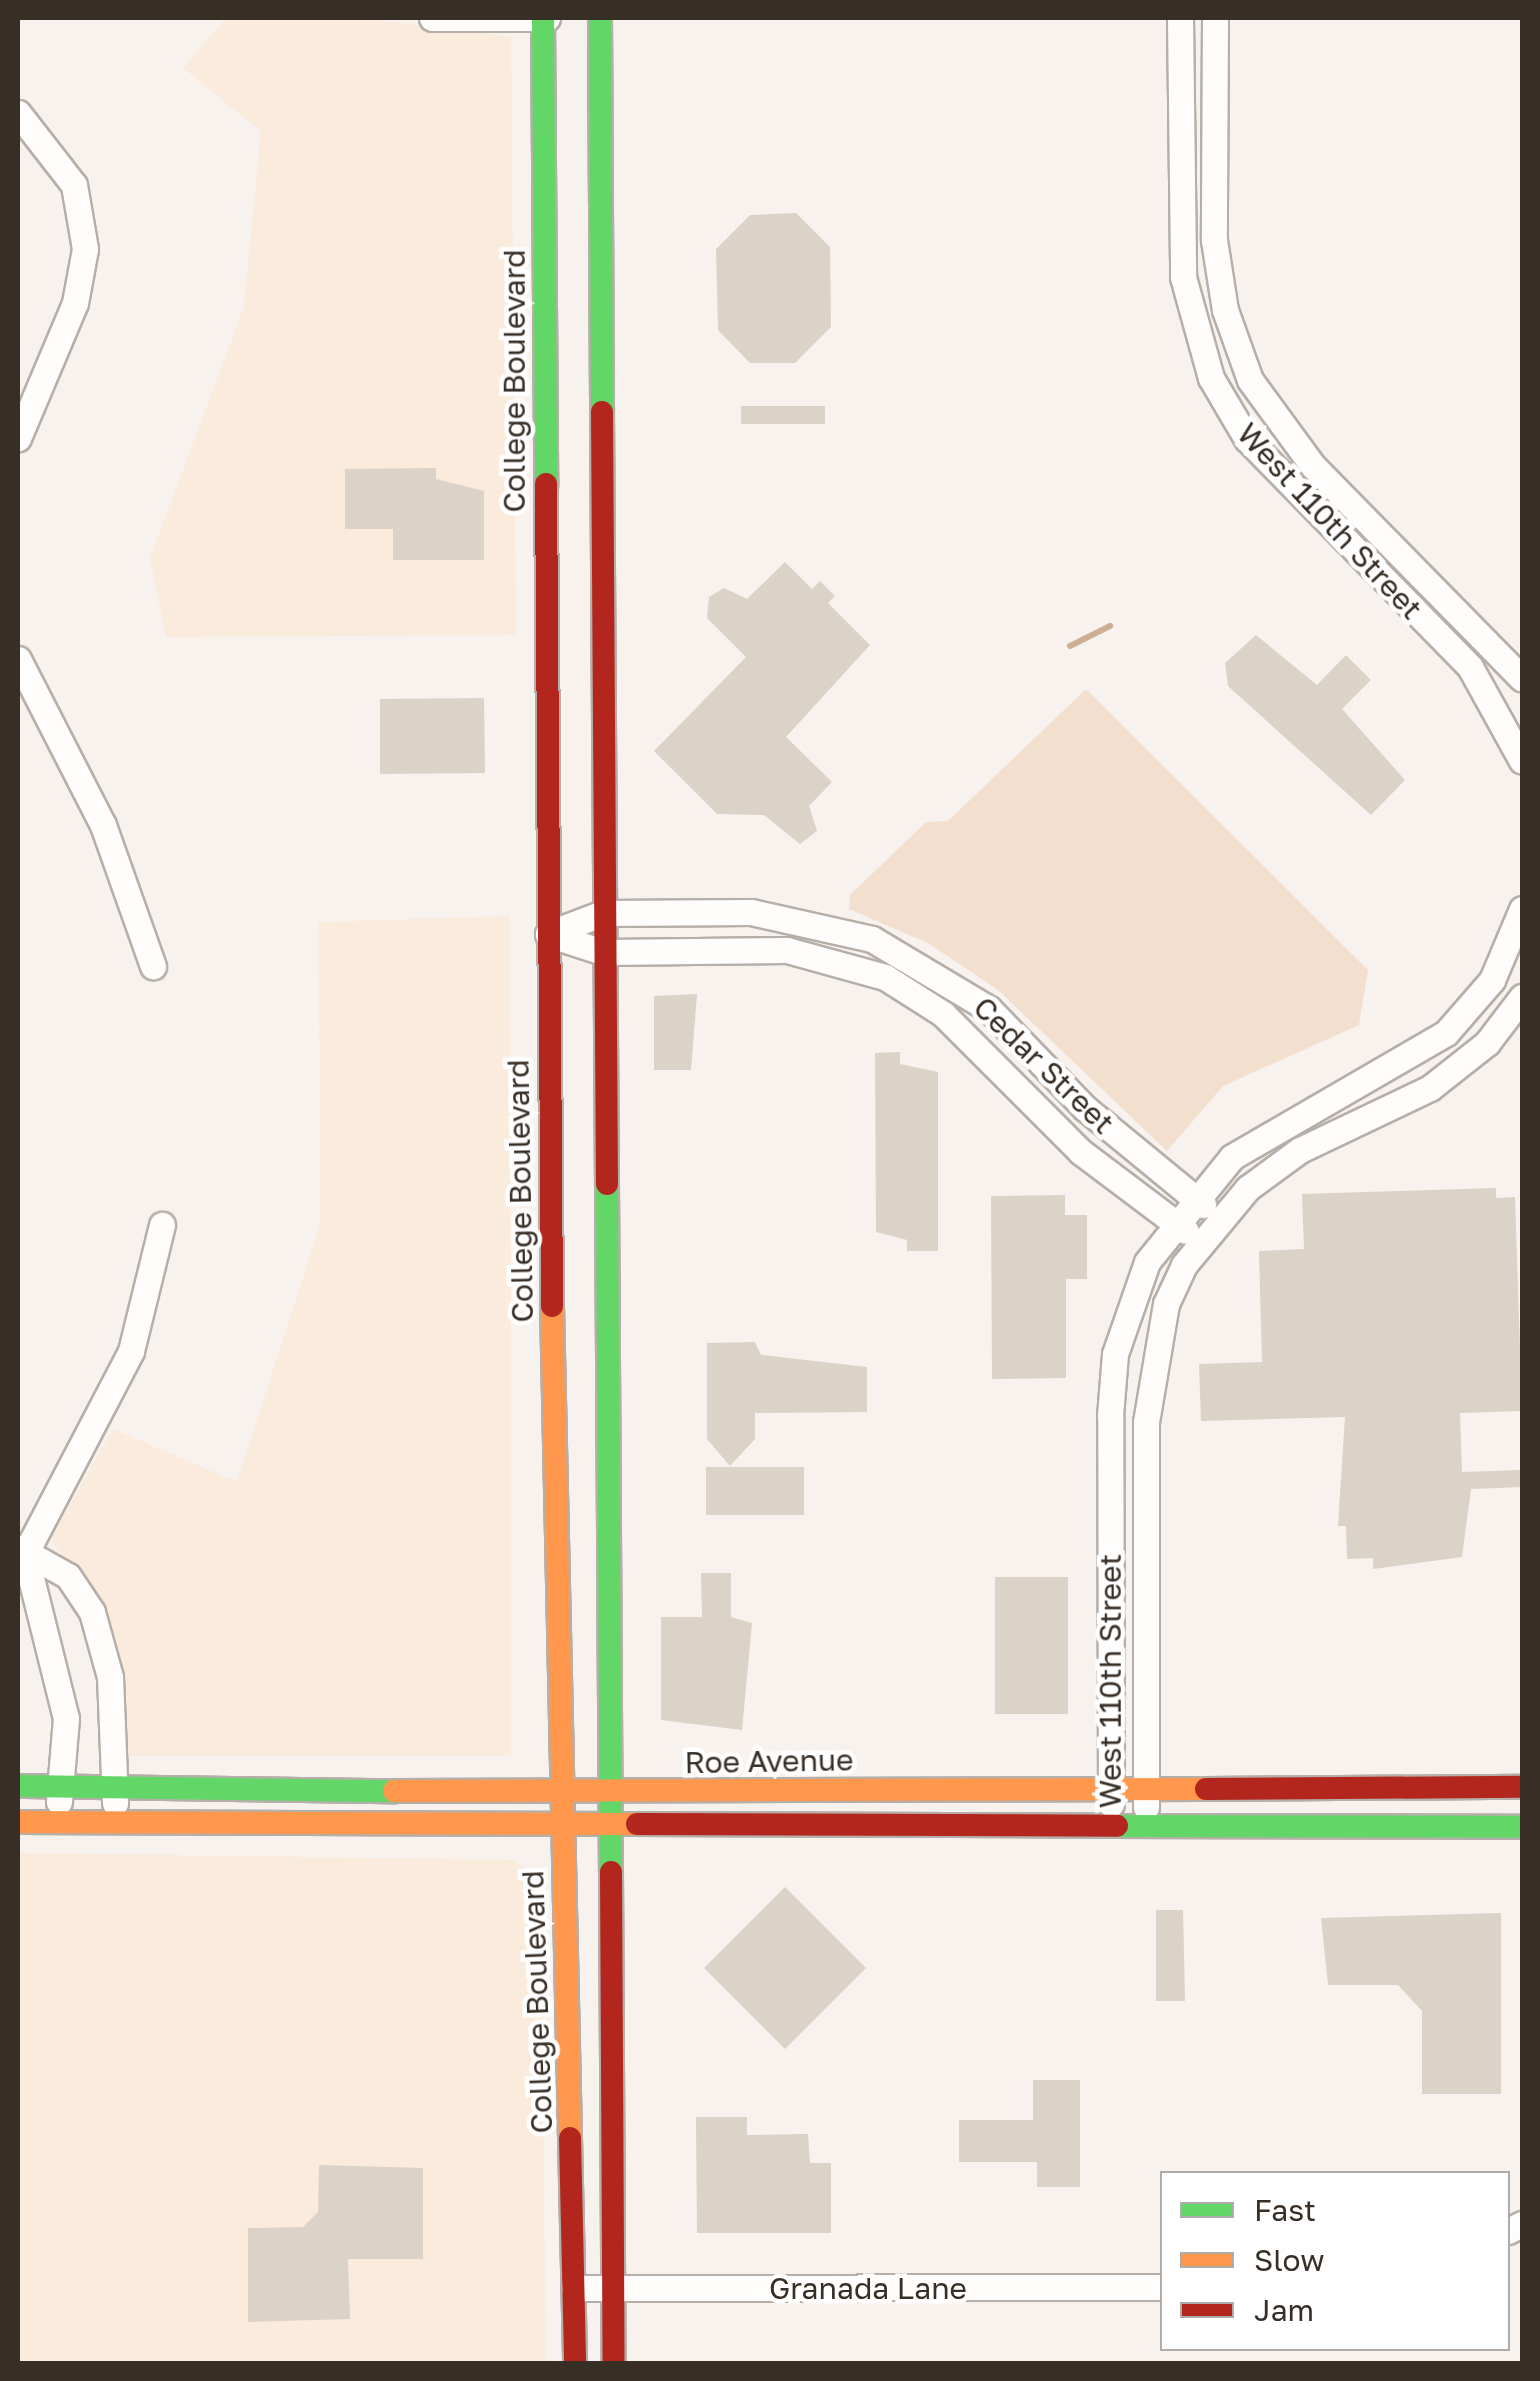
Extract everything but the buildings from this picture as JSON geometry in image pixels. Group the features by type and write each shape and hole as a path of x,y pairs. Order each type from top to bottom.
{"main road":[{"name":"College Boulevard","path":"544,18 548,934 560,1794 575,2364"},
{"path":"600,18 614,2364"},
{"name":"Roe Avenue","path":"18,1786 560,1794 1146,1786 1522,1787"},
{"path":"886,1830 907,1805 946,1789"},
{"path":"820,1830 840,1810 866,1812 885,1790"},
{"path":"18,1822 609,1831 1522,1827"}],"street":[{"path":"432,18 544,18"},
{"name":"West 110th Street","path":"1180,18 1183,277 1211,378 1247,439 1470,667 1522,761"},
{"name":"West 110th Street","path":"1215,18 1214,240 1224,310 1250,380 1313,466 1522,679"},
{"path":"18,113 74,185 85,249 75,304 18,438"},
{"path":"18,659 54,738 104,824 154,966"},
{"path":"18,712 54,738"},
{"name":"West 110th Street","path":"1111,1827 1110,1536 1115,1354 1147,1262 1192,1196 1265,1133 1386,1075 1446,1033 1492,980 1522,909"},
{"name":"Cedar Street","path":"548,934 603,913 798,918 872,939 955,983 1219,1217"},
{"path":"788,950 798,918"},
{"name":"Cedar Street","path":"548,934 603,952 788,950 860,968 926,1000 1081,1152 1202,1241"},
{"name":"West 110th Street","path":"1146,1827 1147,1535 1154,1352 1166,1304 1219,1217 1300,1150 1430,1088 1487,1043 1522,996"},
{"path":"59,1824 58,1788 66,1718 21,1551 131,1351 162,1226"},
{"name":"West 110th Street","path":"1110,1536 1147,1535"},
{"path":"21,1551 68,1576 92,1612 110,1676 116,1824"},
{"name":"Granada Lane","path":"574,2288 1160,2287"}],"shaded area":[{"path":"226,18 361,18 511,37 516,635 166,637 150,558 244,307 261,131 183,68"},
{"path":"1086,689 1368,970 1359,1025 1223,1086 1167,1151 998,990 928,943 849,909 850,895 926,822 948,821"},
{"path":"510,916 511,1756 129,1756 115,1653 51,1538 113,1429 237,1482 320,1225 319,922"},
{"path":"18,1853 513,1860 524,1868 536,1885 544,2049 545,2363 18,2364"}],"waterway":[{"path":"1070,646 1110,626"}],"traffic: fast":[{"path":"543,18 546,484"},
{"path":"600,18 602,412"},
{"path":"607,1184 611,1872"},
{"path":"18,1786 394,1791"},
{"path":"1117,1826 1522,1827"}],"traffic: slow":[{"path":"552,1306 570,2138"},
{"path":"394,1791 1206,1789"},
{"path":"18,1822 637,1824"}],"traffic: jam":[{"path":"602,412 607,1184"},
{"path":"546,484 552,1306"},
{"path":"1206,1789 1522,1787"},
{"path":"637,1824 1117,1826"},
{"path":"611,1872 614,2364"},
{"path":"570,2138 575,2364"}]}
